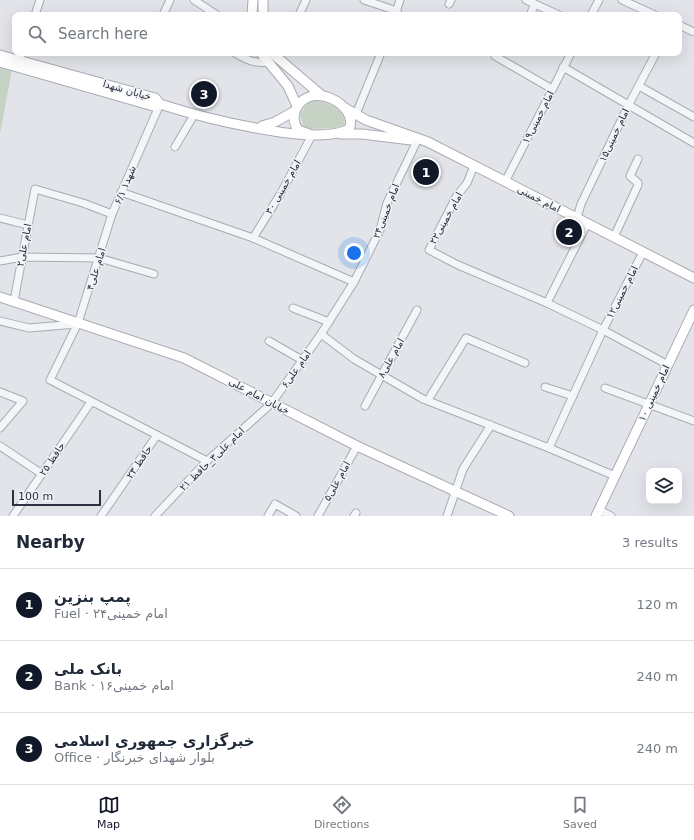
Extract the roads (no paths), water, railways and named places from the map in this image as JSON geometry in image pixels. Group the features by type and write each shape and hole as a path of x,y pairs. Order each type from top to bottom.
{"main road":[{"path":"252,12 253,0"},
{"path":"263,0 263,12"},
{"name":"خیابان شهدا","path":"0,55 12,56"},
{"name":"خیابان شهدا","path":"21,56 153,106 160,104 194,115 258,128 312,135"},
{"path":"273,56 321,95"},
{"path":"258,128 275,122 296,109 307,96 314,94 329,98 345,108 349,114 351,124 349,129 335,134 312,135 298,130 296,126 296,109 288,86 273,56"},
{"name":"خیابان شهدا","path":"0,62 104,88"},
{"name":"امام خمینی","path":"345,108 366,120 428,142 694,278"},
{"path":"362,134 357,126 360,121 366,120"},
{"name":"امام خمینی","path":"335,134 362,134 428,142"},
{"name":"خیابان امام علی","path":"0,297 184,358 245,388 271,404 357,446 509,516"},
{"name":"امام خمینی ۱۰","path":"598,513 694,310"}],"street":[{"path":"36,12 40,0"},
{"path":"164,12 170,0"},
{"path":"194,0 212,12"},
{"path":"300,12 306,0"},
{"path":"364,0 394,12"},
{"path":"396,12 400,0"},
{"path":"526,0 552,12"},
{"path":"593,12 599,0"},
{"path":"622,0 648,12"},
{"path":"531,12 535,4"},
{"path":"682,26 694,32"},
{"path":"240,56 250,62 258,64 273,56"},
{"path":"356,114 380,56"},
{"path":"495,56 552,89"},
{"name":"امام خمینی۱۹","path":"505,182 569,56"},
{"name":"امام خمینی۱۵","path":"577,218 581,204 628,106 654,56"},
{"path":"563,67 694,144"},
{"path":"639,86 694,117"},
{"name":"شهد۱ ۶/۱","path":"35,189 83,203 112,214 160,104"},
{"path":"175,147 194,115"},
{"name":"امام خمینی ۳۰","path":"253,238 281,193 312,135"},
{"name":"امام خمینی۲۴","path":"321,334 354,282 380,230 387,203 417,141"},
{"path":"614,237 638,185 638,183 630,176 638,159"},
{"name":"امام خمینی۲۲","path":"474,166 467,183 456,197 429,250 458,265 547,303"},
{"name":"امام علی۲","path":"14,301 35,189"},
{"path":"121,192 253,238 354,282"},
{"name":"امام علی۴","path":"91,402 50,380 78,324 112,214"},
{"path":"0,218 28,225"},
{"path":"549,448 603,330 547,303 587,224"},
{"name":"امام خمینی۱۲","path":"643,252 603,330 668,365"},
{"path":"0,261 22,257 99,258 154,274"},
{"path":"293,308 328,322"},
{"name":"امام علی۸","path":"365,406 417,310"},
{"path":"0,321 29,328 78,324"},
{"path":"321,334 354,359 428,400 615,476"},
{"name":"امام علی۶","path":"271,404 321,334"},
{"path":"428,400 466,338 525,363"},
{"path":"269,341 302,360"},
{"path":"545,387 573,396"},
{"path":"606,388 694,421"},
{"path":"0,392 23,401 0,428"},
{"path":"91,402 157,435"},
{"name":"حافظ ۲۵","path":"13,516 91,402"},
{"name":"امام علی۳_حافظ ۲۱","path":"155,516 207,462 271,404"},
{"path":"447,516 463,469 490,425"},
{"name":"حافظ ۲۳","path":"101,516 157,435 207,462"},
{"path":"0,446 42,474"},
{"name":"امام علی۵","path":"318,516 357,446"},
{"path":"268,516 275,504 296,516"},
{"path":"598,513 612,516"}],"place":[{"name":"خبرگزاری جمهوری اسلامی","path":"204,94"},
{"name":"پمپ بنزین","path":"426,172"},
{"name":"بانک ملی","path":"569,232"}]}
